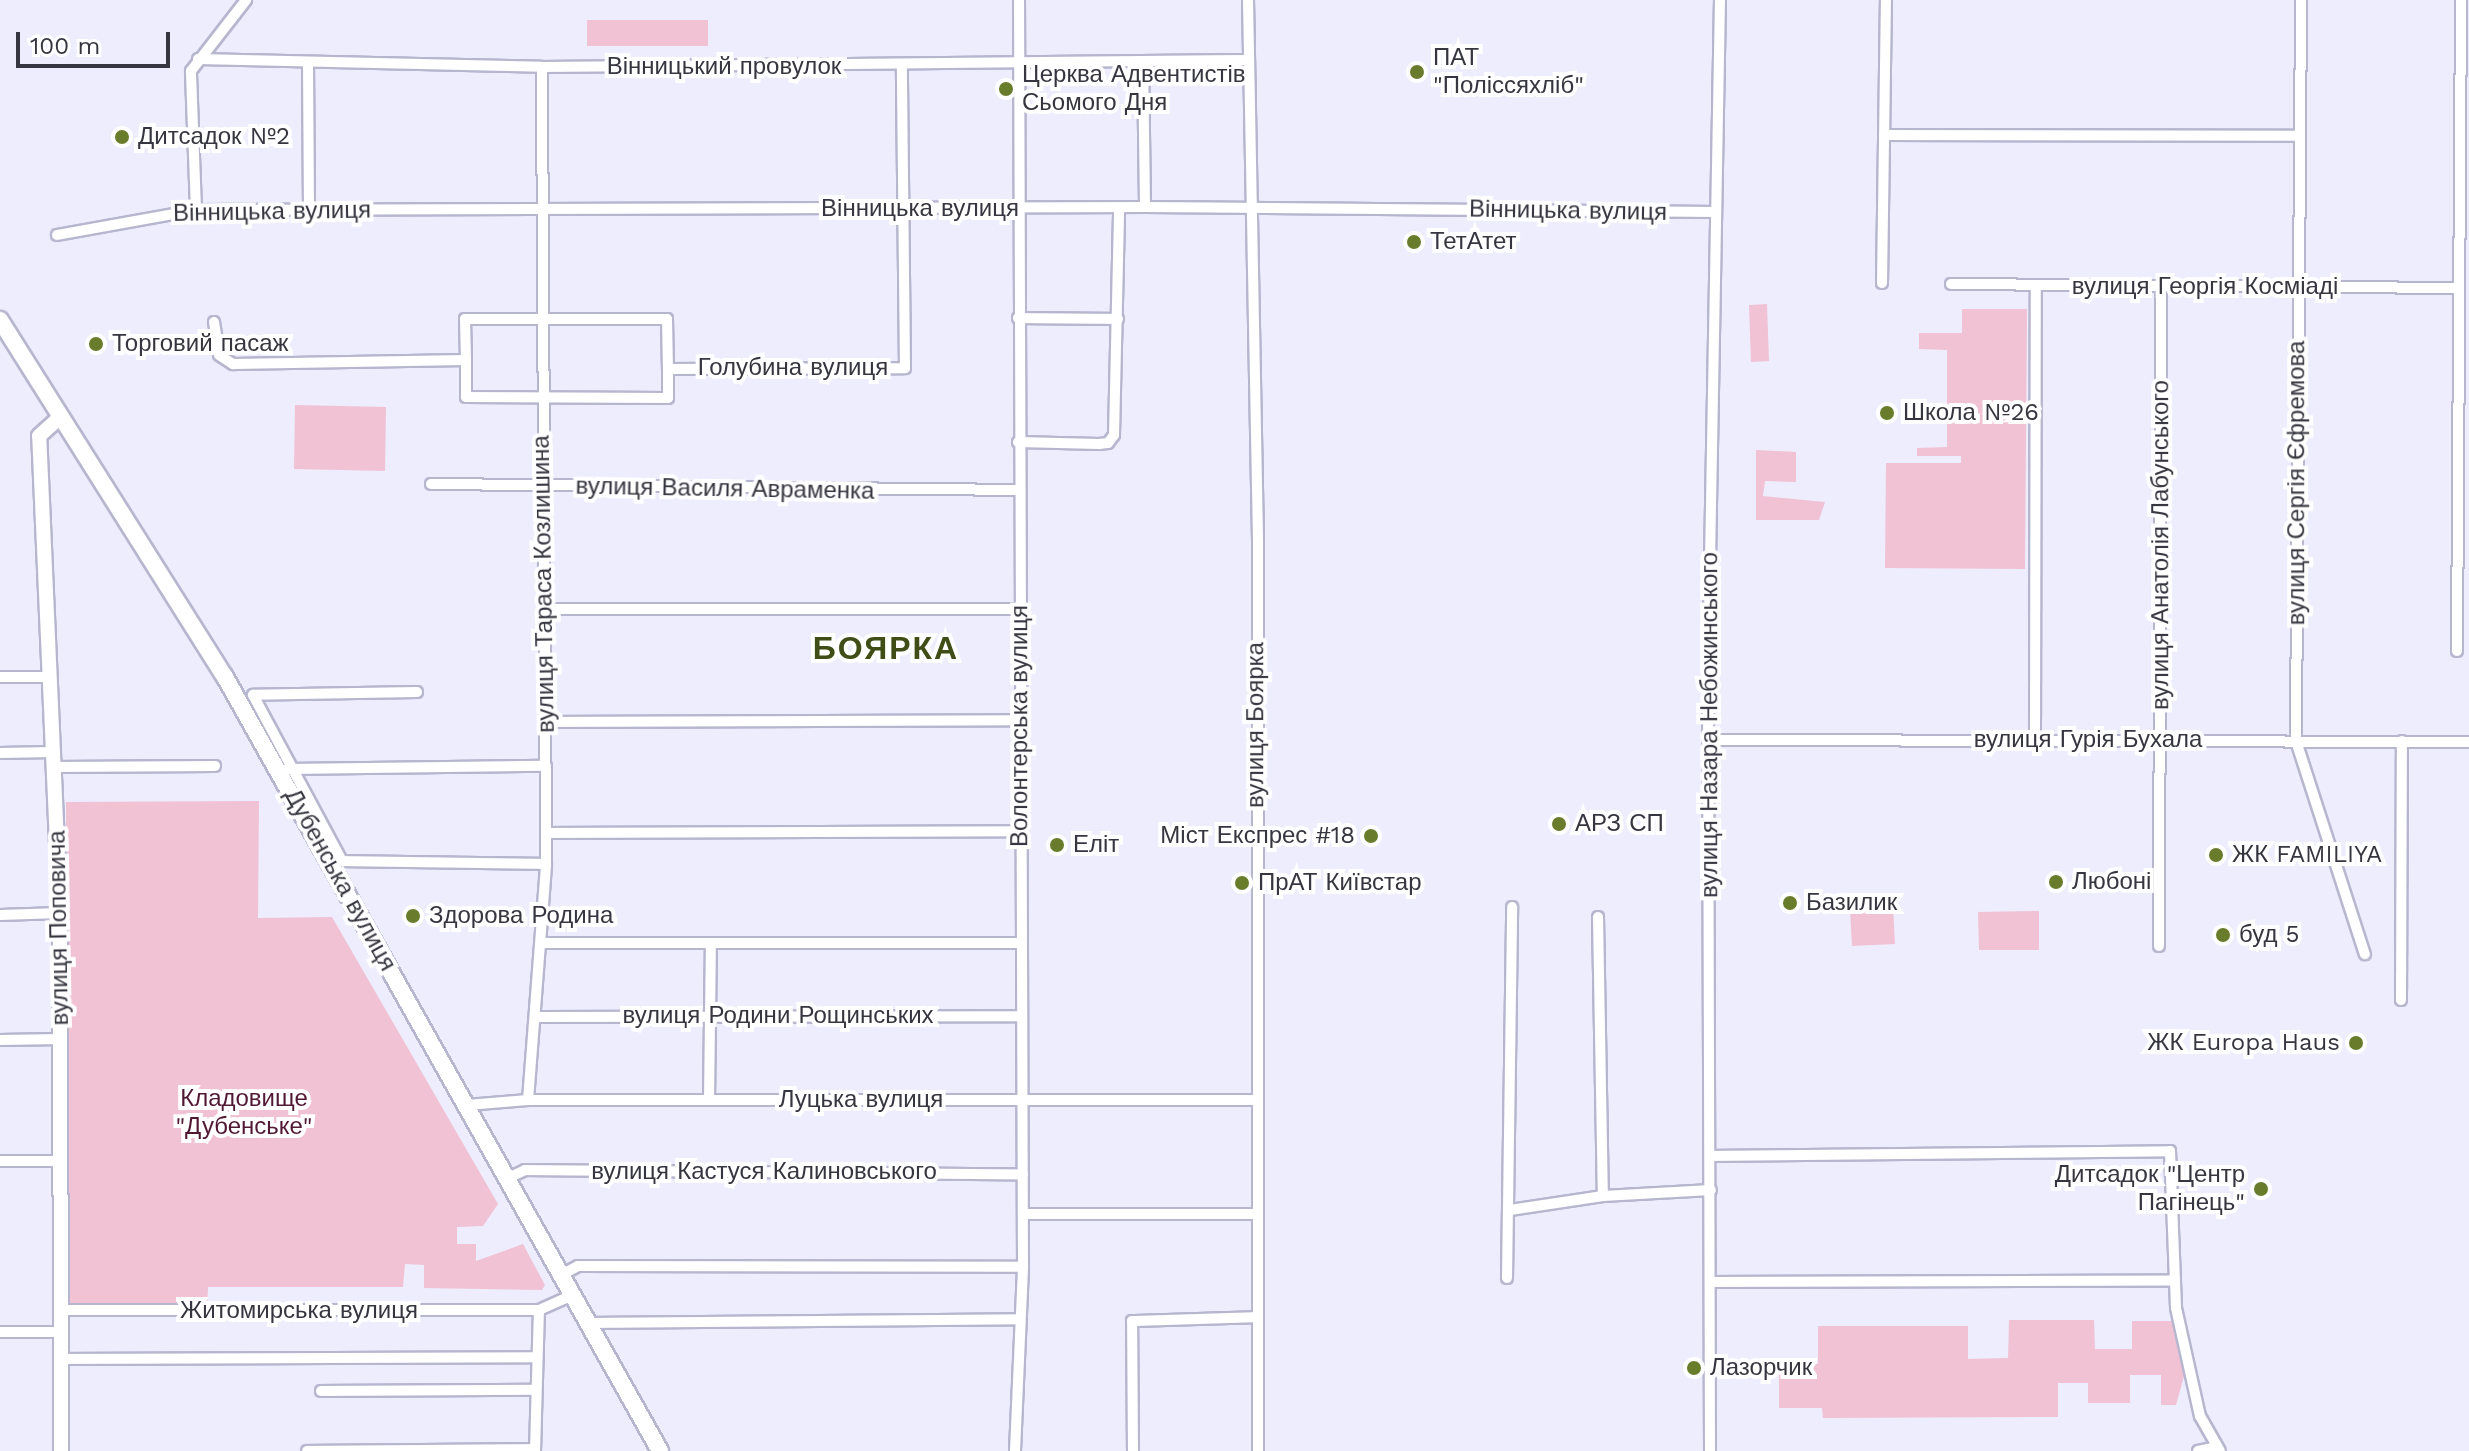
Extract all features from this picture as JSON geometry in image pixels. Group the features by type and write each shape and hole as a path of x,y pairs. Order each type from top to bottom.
{"main road":[{"name":"Дубенська вулиця","path":"0,320 285,769 467,1105 660,1451"}],"street":[{"path":"196,210 191,71 246,0"},
{"name":"Волонтерська вулиця","path":"1015,1451 1023,1267 1019,831 1022,720 1018,442 1019,0"},
{"name":"вулиця Боярка","path":"1248,0 1254,208 1258,1451"},
{"name":"вулиця Назара Небожинського","path":"1710,1451 1712,1282 1708,740 1720,0"},
{"path":"1882,283 1886,0"},
{"name":"вулиця Сергія Єфремова","path":"2301,0 2296,741 2365,954"},
{"path":"2457,651 2461,0"},
{"name":"Вінницький провулок","path":"198,59 308,65 542,67 902,67 1018,62 1249,60"},
{"path":"1143,61 1145,207"},
{"path":"308,65 309,210"},
{"name":"вулиця Тараса Козлишина","path":"528,1100 543,943 546,864 542,67"},
{"name":"Голубина вулиця","path":"668,369 905,368 902,67"},
{"path":"1884,135 2299,136"},
{"name":"Вінницька вулиця","path":"57,235 196,210 1145,207 1716,212"},
{"path":"1018,442 1108,443 1116,408 1119,208"},
{"name":"вулиця Георгія Косміаді","path":"1951,284 2459,288"},
{"path":"2035,740 2036,287"},
{"name":"вулиця Анатолія Лабунського","path":"2159,946 2161,288"},
{"path":"1018,318 1118,319"},
{"name":"Голубина вулиця","path":"465,319 542,319 667,319 668,398 466,397 465,319"},
{"path":"214,322 219,355 233,364 466,360"},
{"name":"вулиця Поповича","path":"61,416 39,436 60,913 61,1451"},
{"name":"вулиця Василя Авраменка","path":"431,484 1019,490"},
{"path":"544,609 1020,609"},
{"path":"0,677 49,677"},
{"path":"417,692 253,695 285,769 342,861 546,864"},
{"path":"546,722 1022,720"},
{"name":"вулиця Гурія Бухала","path":"1708,740 2469,742"},
{"path":"2401,1000 2402,741"},
{"path":"0,753 54,759 215,766"},
{"path":"285,769 352,764 546,766"},
{"path":"546,833 1019,831"},
{"path":"1507,1278 1512,907"},
{"path":"0,915 60,913"},
{"path":"1598,917 1603,1196"},
{"path":"543,943 1021,943"},
{"path":"709,1100 711,945"},
{"name":"вулиця Родини Рощинських","path":"536,1017 1021,1016"},
{"path":"0,1040 61,1039"},
{"name":"Луцька вулиця","path":"467,1105 528,1100 1255,1100"},
{"path":"1711,1156 2170,1151 2171,1280 2200,1416 2218,1449 2198,1451"},
{"path":"0,1161 60,1161"},
{"name":"вулиця Кастуся Калиновського","path":"508,1178 525,1170 1023,1174"},
{"path":"1510,1210 1603,1196 1711,1190"},
{"path":"1023,1214 1257,1214"},
{"path":"563,1274 578,1266 1023,1267"},
{"path":"1712,1282 2171,1280"},
{"path":"307,1451 535,1450 534,1357 539,1310 573,1295"},
{"name":"Житомирська вулиця","path":"60,1310 539,1310"},
{"path":"1133,1451 1132,1321 1256,1317"},
{"path":"590,1323 1019,1319"},
{"path":"0,1332 60,1332"},
{"path":"60,1359 534,1357"},
{"path":"321,1391 534,1390"}],"green space":[{"path":"587,20 708,20 708,46 587,46"},
{"path":"1767,304 1769,361 1751,362 1749,305"},
{"path":"1962,309 2027,309 2025,569 1885,568 1886,463 1961,463 1961,456 1917,456 1917,448 1947,447 1947,350 1919,349 1919,333 1962,333"},
{"path":"295,405 386,407 385,471 294,469"},
{"path":"1756,450 1796,452 1796,482 1765,481 1763,496 1825,502 1819,520 1756,520"},
{"name":"Кладовище \"Дубенське\"","path":"259,801 258,918 332,917 498,1204 483,1226 457,1227 457,1244 476,1244 476,1261 523,1244 545,1285 542,1290 424,1288 424,1265 405,1264 403,1287 208,1287 207,1310 68,1306 66,802"},
{"path":"1893,907 1895,944 1852,946 1850,909"},
{"path":"2039,911 2039,950 1979,950 1978,912"},
{"path":"2009,1320 2094,1320 2095,1349 2132,1349 2132,1321 2176,1321 2186,1369 2176,1405 2161,1405 2161,1375 2130,1375 2130,1403 2088,1403 2088,1383 2058,1383 2058,1417 1823,1418 1822,1408 1779,1408 1779,1364 1818,1364 1818,1326 1968,1326 1968,1359 2008,1358"}],"place":[{"name":"ПАТ \"Поліссяхліб\"","path":"1417,72"},
{"name":"Церква Адвентистів Сьомого Дня","path":"1006,89"},
{"name":"Дитсадок №2","path":"122,137"},
{"name":"ТетАтет","path":"1414,242"},
{"name":"Торговий пасаж","path":"96,344"},
{"name":"Школа №26","path":"1887,413"},
{"name":"АРЗ СП","path":"1559,824"},
{"name":"Міст Експрес #18","path":"1371,836"},
{"name":"Еліт","path":"1057,845"},
{"name":"ЖК FAMILIYA","path":"2216,855"},
{"name":"Любоні","path":"2056,882"},
{"name":"ПрАТ Київстар","path":"1242,883"},
{"name":"Базилик","path":"1790,903"},
{"name":"Здорова Родина","path":"413,916"},
{"name":"буд 5","path":"2223,935"},
{"name":"ЖК Europa Haus","path":"2356,1043"},
{"name":"Дитсадок \"Центр Пагінець\"","path":"2261,1189"},
{"name":"Лазорчик","path":"1694,1368"}],"district":[{"name":"БОЯРКА","path":"886,648"}]}
